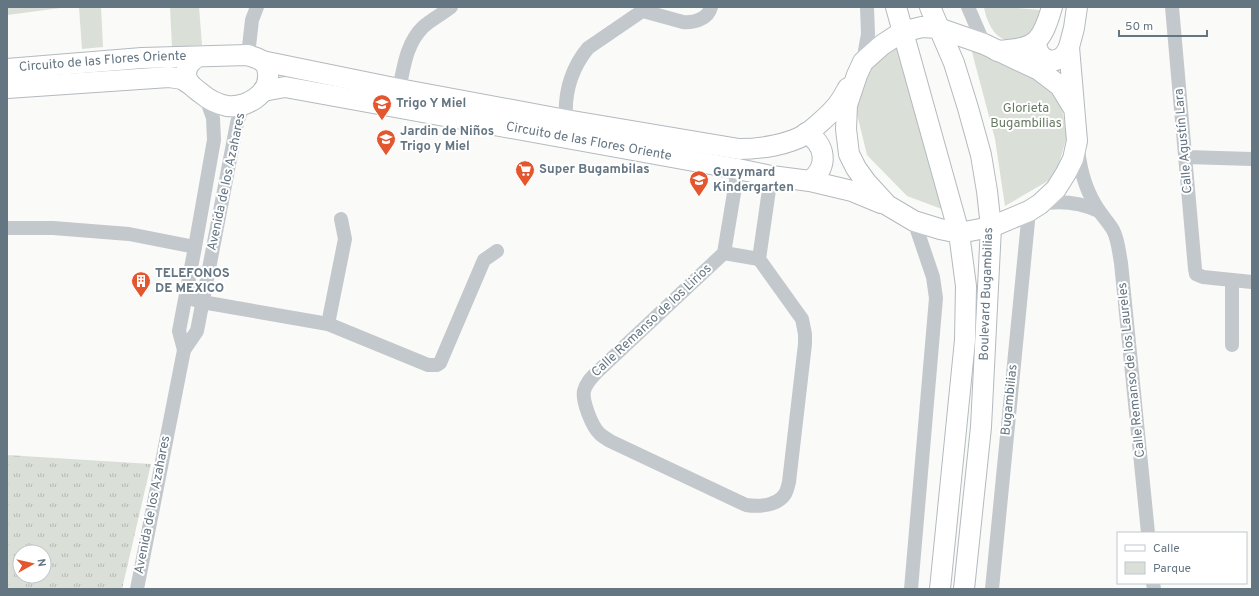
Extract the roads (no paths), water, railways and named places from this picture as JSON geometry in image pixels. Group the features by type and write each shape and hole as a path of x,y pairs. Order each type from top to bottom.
{"street":[{"path":"255,58 252,20 257,7"},
{"path":"400,88 406,54 413,39 424,27 451,7"},
{"path":"566,120 565,104 567,89 574,68 580,57 588,48 646,9 682,22 689,23 701,19 712,7"},
{"path":"867,7 868,34 860,68 847,105 846,129 849,154 856,168 866,182 887,205 914,221 940,229 959,232 991,227 1034,208 1060,202 1071,202 1099,211"},
{"name":"Boulevard Bugambilias","path":"896,7 959,232 966,286 966,340 940,589"},
{"name":"Boulevard Bugambilias","path":"930,7 954,63 981,155 991,227 981,427 964,589"},
{"path":"968,7 991,48"},
{"path":"991,48 1020,49 1036,42 1045,29 1052,7"},
{"path":"1036,42 1036,48 1042,56 1051,60 1060,59 1067,52 1069,47 1077,7"},
{"name":"Calle Agustín Lara","path":"1172,7 1196,274 1202,277 1232,280"},
{"path":"860,68 882,45 902,32 922,27 938,28 991,48 1039,70 1060,86 1074,109"},
{"path":"1034,208 1056,189 1073,159 1077,141 1069,47"},
{"path":"198,57 255,58 266,66 268,82 263,91 255,98 244,104 228,106 206,98 190,85 186,76 186,70 190,62 198,57"},
{"name":"Circuito de las Flores Oriente","path":"7,69 142,58 198,57"},
{"name":"Circuito de las Flores Oriente","path":"255,58 566,120 739,149 755,149 770,146 789,141 806,134 835,109 860,68"},
{"name":"Circuito de las Flores Oriente","path":"7,88 169,77 182,79 190,85"},
{"name":"Circuito de las Flores Oriente","path":"263,91 285,87 771,176 810,181 852,191 887,205"},
{"name":"Avenida de los Azahares","path":"184,350 179,331 196,247 214,140 213,118 206,98"},
{"name":"Avenida de los Azahares","path":"137,589 184,350 197,331 237,123 244,104"},
{"path":"806,134 811,136 819,145 823,156 819,173 810,181"},
{"name":"Calle Remanso de los Laureles","path":"1077,141 1084,180 1099,211 1113,230 1118,245 1148,532"},
{"path":"1186,157 1252,160"},
{"name":"Calle Remanso de los Lirios","path":"724,253 760,259 802,319 805,334 789,482 785,495 779,500 764,506 755,507 746,505 610,441 599,433 589,414 585,403 584,391 588,381 596,372 724,253 738,169"},
{"path":"760,259 771,176"},
{"name":"Bugambilias","path":"992,589 1034,208"},
{"path":"328,324 344,239 341,219"},
{"path":"911,589 936,298 933,277 914,221"},
{"path":"7,228 53,228 129,234 196,247"},
{"path":"186,297 202,302 328,324 428,365 437,365 440,363 484,260 497,251"},
{"path":"1232,345 1232,280 1252,282"}],"place":[{"name":"Trigo Y Miel","path":"382,121"},
{"name":"Jardin de Niños Trigo y Miel","path":"386,156"},
{"name":"Super Bugambilas","path":"525,187"},
{"name":"Guzymard Kindergarten","path":"699,197"},
{"name":"TELEFONOS DE MEXICO","path":"141,298"}],"park label":[{"name":"Glorieta Bugambilias","path":"1026,116"}]}
